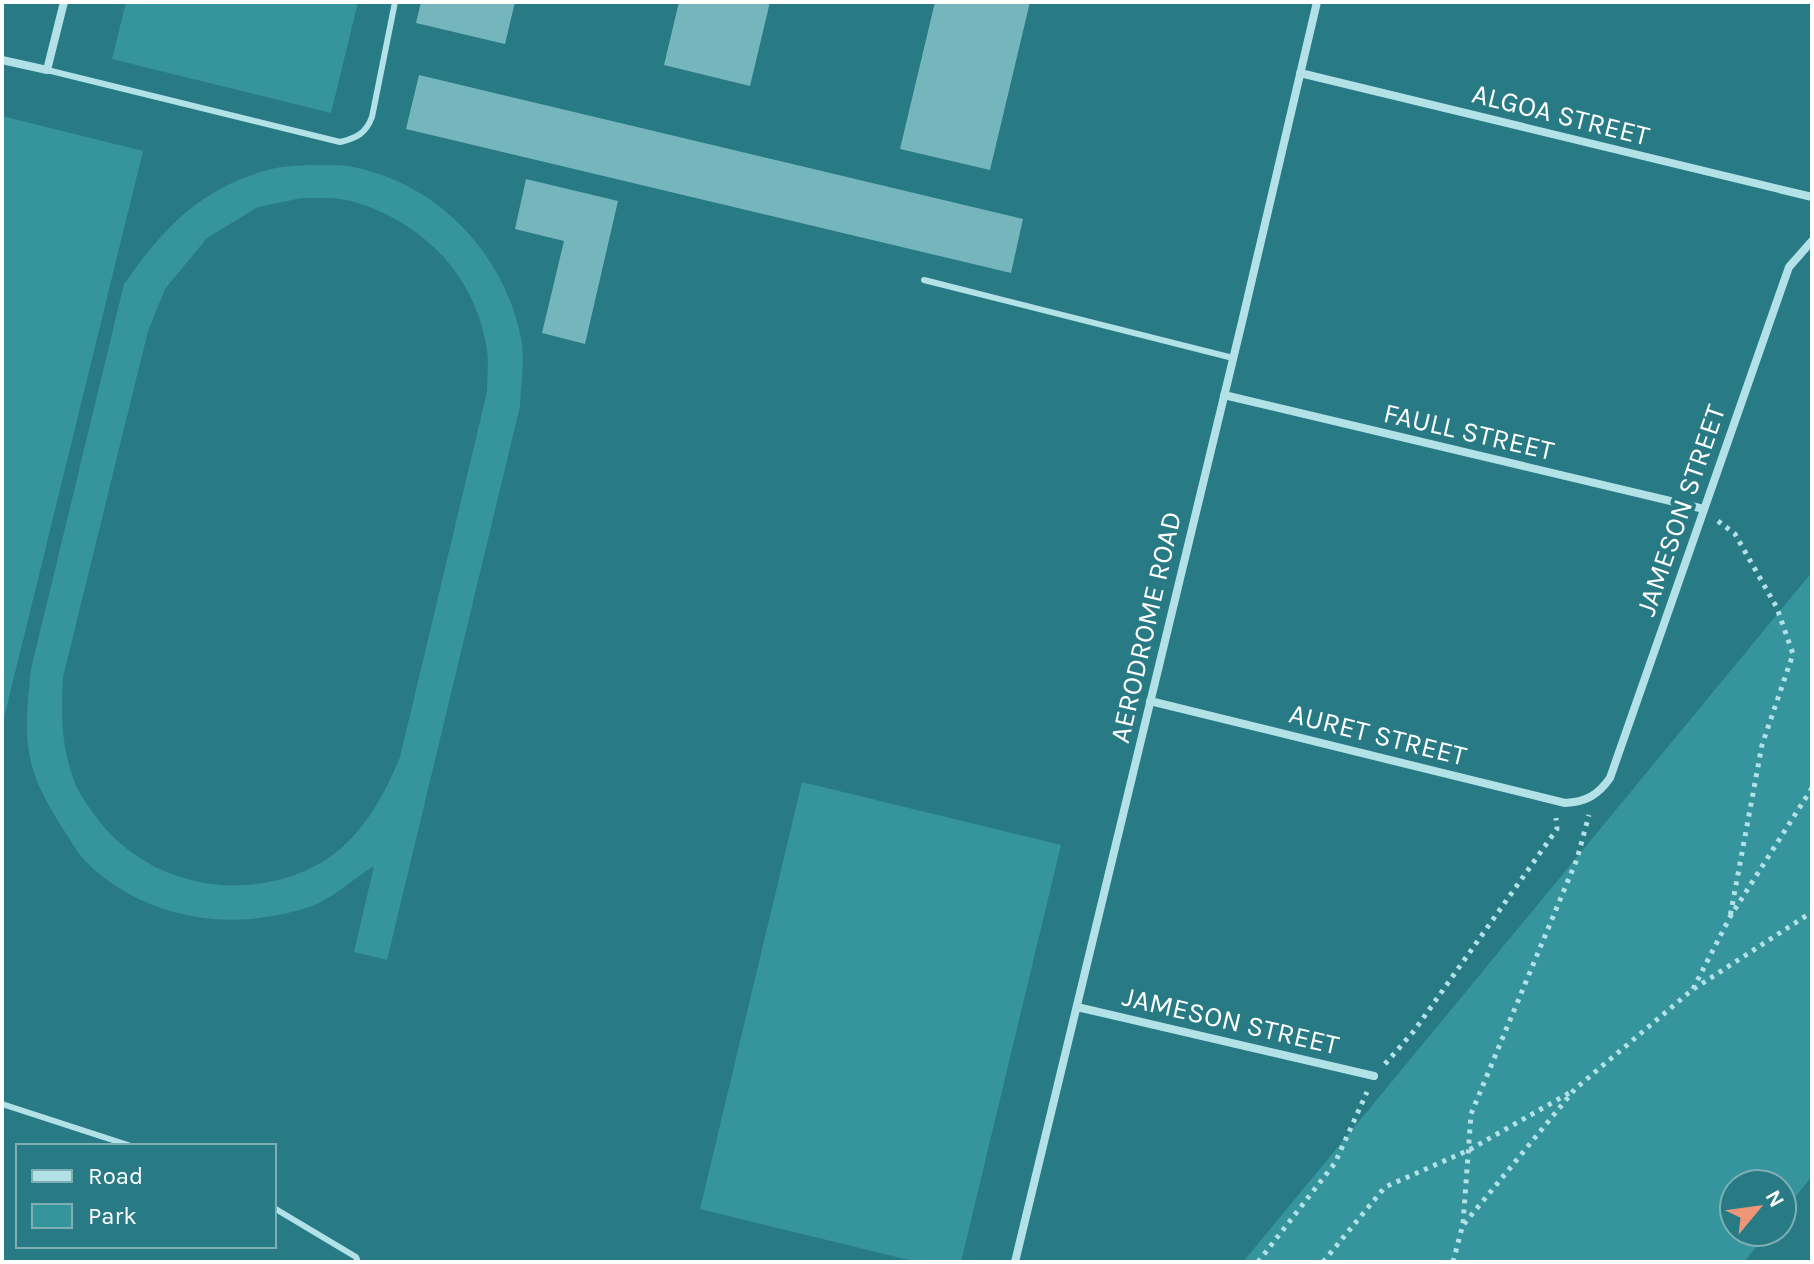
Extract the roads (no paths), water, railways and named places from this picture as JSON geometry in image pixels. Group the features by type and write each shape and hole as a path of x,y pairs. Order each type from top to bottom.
{"street":[{"path":"2,60 47,70 64,2"},
{"name":"AERODROME ROAD","path":"1015,1262 1317,2"},
{"name":"ALGOA STREET","path":"1300,73 1812,197"},
{"name":"JAMESON STREET","path":"1594,796 1610,778 1789,267 1812,241"},
{"name":"FAULL STREET","path":"1224,395 1704,509"},
{"name":"AURET STREET","path":"1150,701 1555,800 1575,802 1594,796"},
{"name":"JAMESON STREET","path":"1077,1007 1374,1076"}],"lane":[{"path":"47,70 340,142 355,138 367,130 395,2"},
{"path":"924,280 1233,358"},
{"path":"2,1104 125,1144"},
{"path":"276,1209 356,1257 358,1262"}]}
